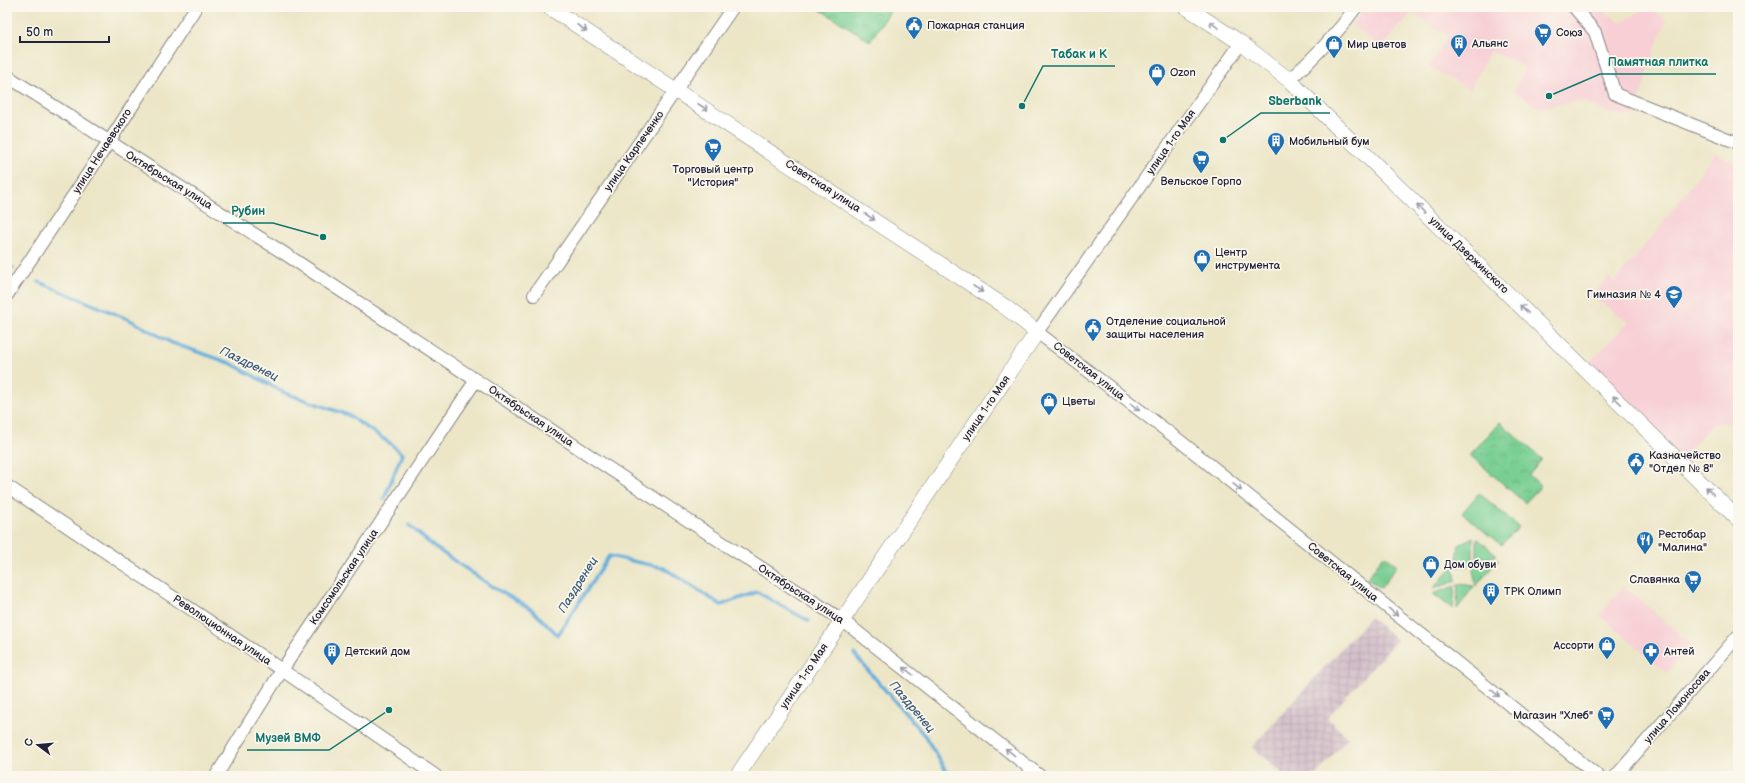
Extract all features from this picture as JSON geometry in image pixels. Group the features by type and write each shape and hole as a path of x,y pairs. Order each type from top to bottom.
{"main road":[{"name":"Советская улица","path":"550,7 1004,306 1037,332"},
{"name":"улица Дзержинского","path":"1186,7 1241,43 1289,80 1738,518"},
{"name":"улица 1-го Мая","path":"737,776 1037,332"}],"street":[{"name":"улица Нечаевского","path":"7,295 109,142 196,7"},
{"name":"улица Карпеченко","path":"534,295 733,7"},
{"path":"1289,80 1314,57 1348,19 1356,7"},
{"path":"1574,7 1595,32 1615,94 1738,144"},
{"name":"улица 1-го Мая","path":"1037,332 1241,43"},
{"name":"Октябрьская улица","path":"7,76 293,258 675,512 842,620 1040,776"},
{"name":"Советская улица","path":"1037,332 1180,441 1598,776"},
{"name":"Комсомольская улица","path":"216,776 282,670 476,380"},
{"name":"Революционная улица","path":"7,486 282,670 436,776"},
{"name":"улица Ломоносова","path":"1616,776 1738,636"}],"shaded area":[{"path":"1365,7 1598,7 1621,23 1647,7 1650,7 1667,20 1658,41 1634,116 1612,114 1581,101 1539,108 1514,91 1525,67 1490,51 1470,90 1429,66 1448,36 1412,12 1381,47 1352,25"},
{"name":"Гимназия № 4","path":"1715,153 1738,164 1738,424 1714,423 1681,457 1586,365 1629,322 1592,297 1608,277 1615,282 1657,231"},
{"path":"1624,586 1691,644 1667,673 1599,615"},
{"path":"1370,617 1397,640 1327,718 1348,738 1315,776 1286,776 1252,747"}],"green space":[{"path":"816,7 893,7 870,41"},
{"path":"1500,422 1542,459 1529,475 1541,486 1525,503 1470,455"},
{"path":"1479,493 1519,527 1501,545 1462,513"},
{"path":"1473,537 1473,563 1468,566 1456,567 1459,544"},
{"path":"1477,538 1497,555 1477,561"},
{"path":"1384,555 1397,565 1381,588 1367,579"},
{"path":"1499,559 1476,586 1473,570 1476,565"},
{"path":"1454,565 1456,581 1433,589"},
{"path":"1458,584 1474,586 1457,609"},
{"path":"1455,586 1453,609 1433,594"}],"waterway":[{"name":"Паздренец","path":"7,266 13,268"},
{"name":"Паздренец","path":"39,282 130,320 172,343 230,363 285,393 348,415 391,444 402,454 384,499"},
{"name":"Паздренец","path":"409,525 434,547 496,589 531,609 558,635 609,556 664,568 721,605 757,592 809,621"},
{"name":"Паздренец","path":"854,654 925,736 949,776"}],"place":[{"name":"Пожарная станция","path":"914,40"},
{"name":"Союз","path":"1543,47"},
{"name":"Альянс","path":"1459,58"},
{"name":"Мир цветов","path":"1334,59"},
{"name":"Ozon","path":"1157,87"},
{"name":"Памятная плитка","path":"1549,96"},
{"name":"Табак и К","path":"1022,106"},
{"name":"Sberbank","path":"1223,140"},
{"name":"Мобильный бум","path":"1276,156"},
{"name":"Торговый центр \"История\"","path":"713,162"},
{"name":"Вельское Горпо","path":"1201,174"},
{"name":"Рубин","path":"323,237"},
{"name":"Центр инструмента","path":"1202,273"},
{"name":"Гимназия № 4","path":"1674,309"},
{"name":"Отделение социальной защиты населения","path":"1093,342"},
{"name":"Цветы","path":"1049,416"},
{"name":"Казначейство \"Отдел № 8\"","path":"1636,476"},
{"name":"Рестобар \"Малина\"","path":"1645,555"},
{"name":"Дом обуви","path":"1431,579"},
{"name":"Славянка","path":"1693,594"},
{"name":"ТРК Олимп","path":"1491,606"},
{"name":"Ассорти","path":"1607,660"},
{"name":"Детский дом","path":"332,666"},
{"name":"Антей","path":"1651,666"},
{"name":"Музей ВМФ","path":"389,710"},
{"name":"Магазин \"Хлеб\"","path":"1606,730"}]}
